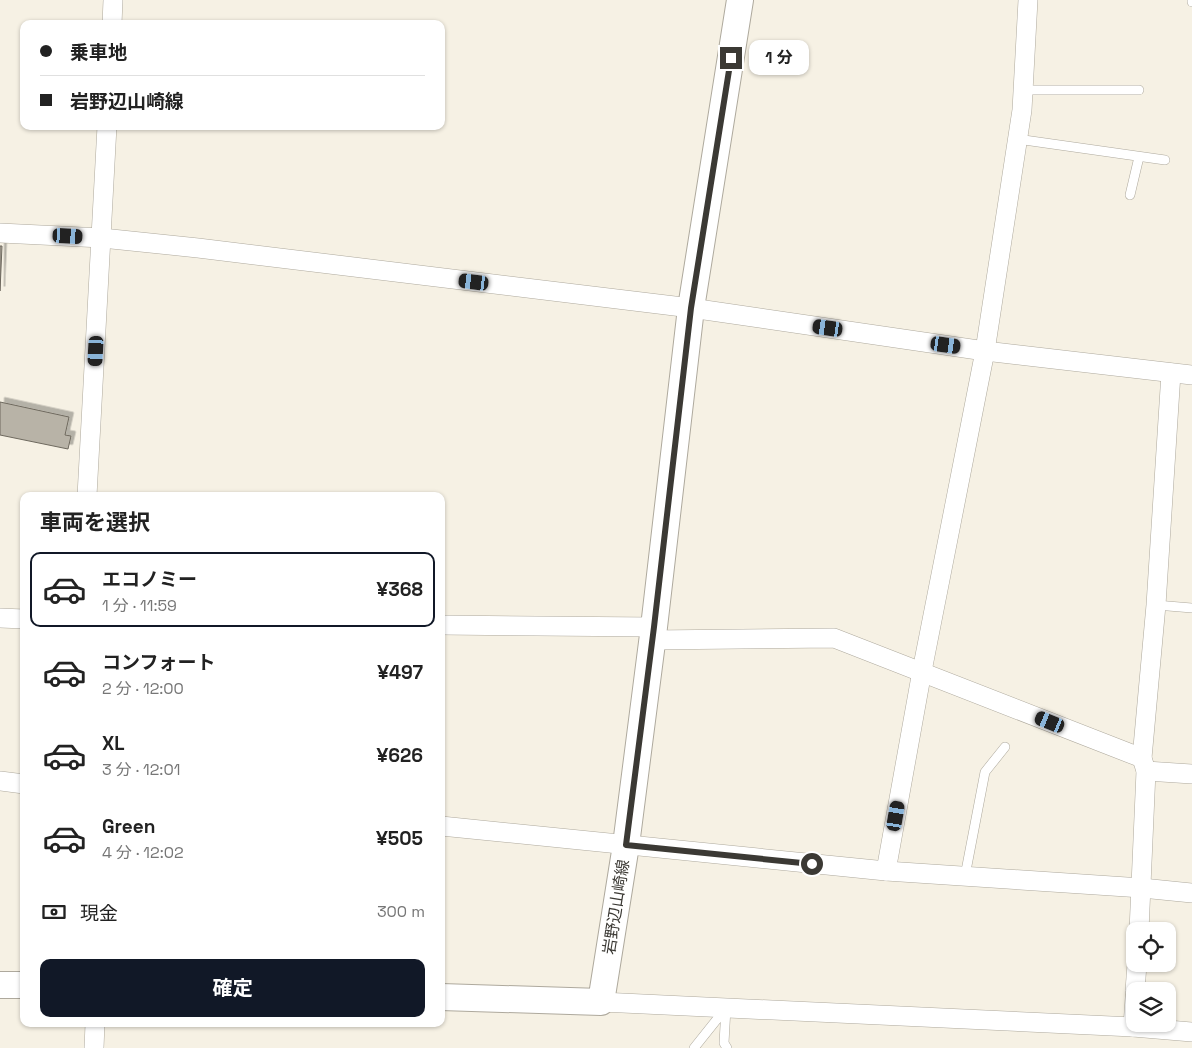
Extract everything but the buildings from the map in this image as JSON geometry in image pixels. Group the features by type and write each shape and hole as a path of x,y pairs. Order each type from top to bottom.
{"main road":[{"name":"岩野辺山崎線","path":"601,1002 626,845 691,308 740,0"},
{"path":"0,985 20,985"},
{"path":"445,997 601,1002"}],"street":[{"path":"112,20 113,0"},
{"path":"886,871 922,671 985,351 1017,139 1023,90 1028,0"},
{"path":"87,492 107,130"},
{"path":"0,233 102,238 691,308 985,351 1192,375"},
{"path":"1140,922 1144,764 1171,373"},
{"path":"0,618 20,618"},
{"path":"445,625 653,634 834,638 922,671 1144,764 1192,774"},
{"path":"0,781 20,784"},
{"path":"445,826 886,871 1192,893"},
{"path":"601,1002 1126,1027"},
{"path":"94,1048 95,1027"},
{"path":"1176,1031 1192,1032"}],"lane":[{"path":"1023,90 1139,90"},
{"path":"1017,139 1165,160"},
{"path":"1130,195 1139,157"},
{"path":"1156,605 1192,608"},
{"path":"964,876 985,772 1005,747"},
{"path":"694,1048 726,1008"},
{"path":"726,1008 724,1043 727,1048"}],"route":[{"path":"731,58 691,308 654,627 626,845 812,864"}]}
